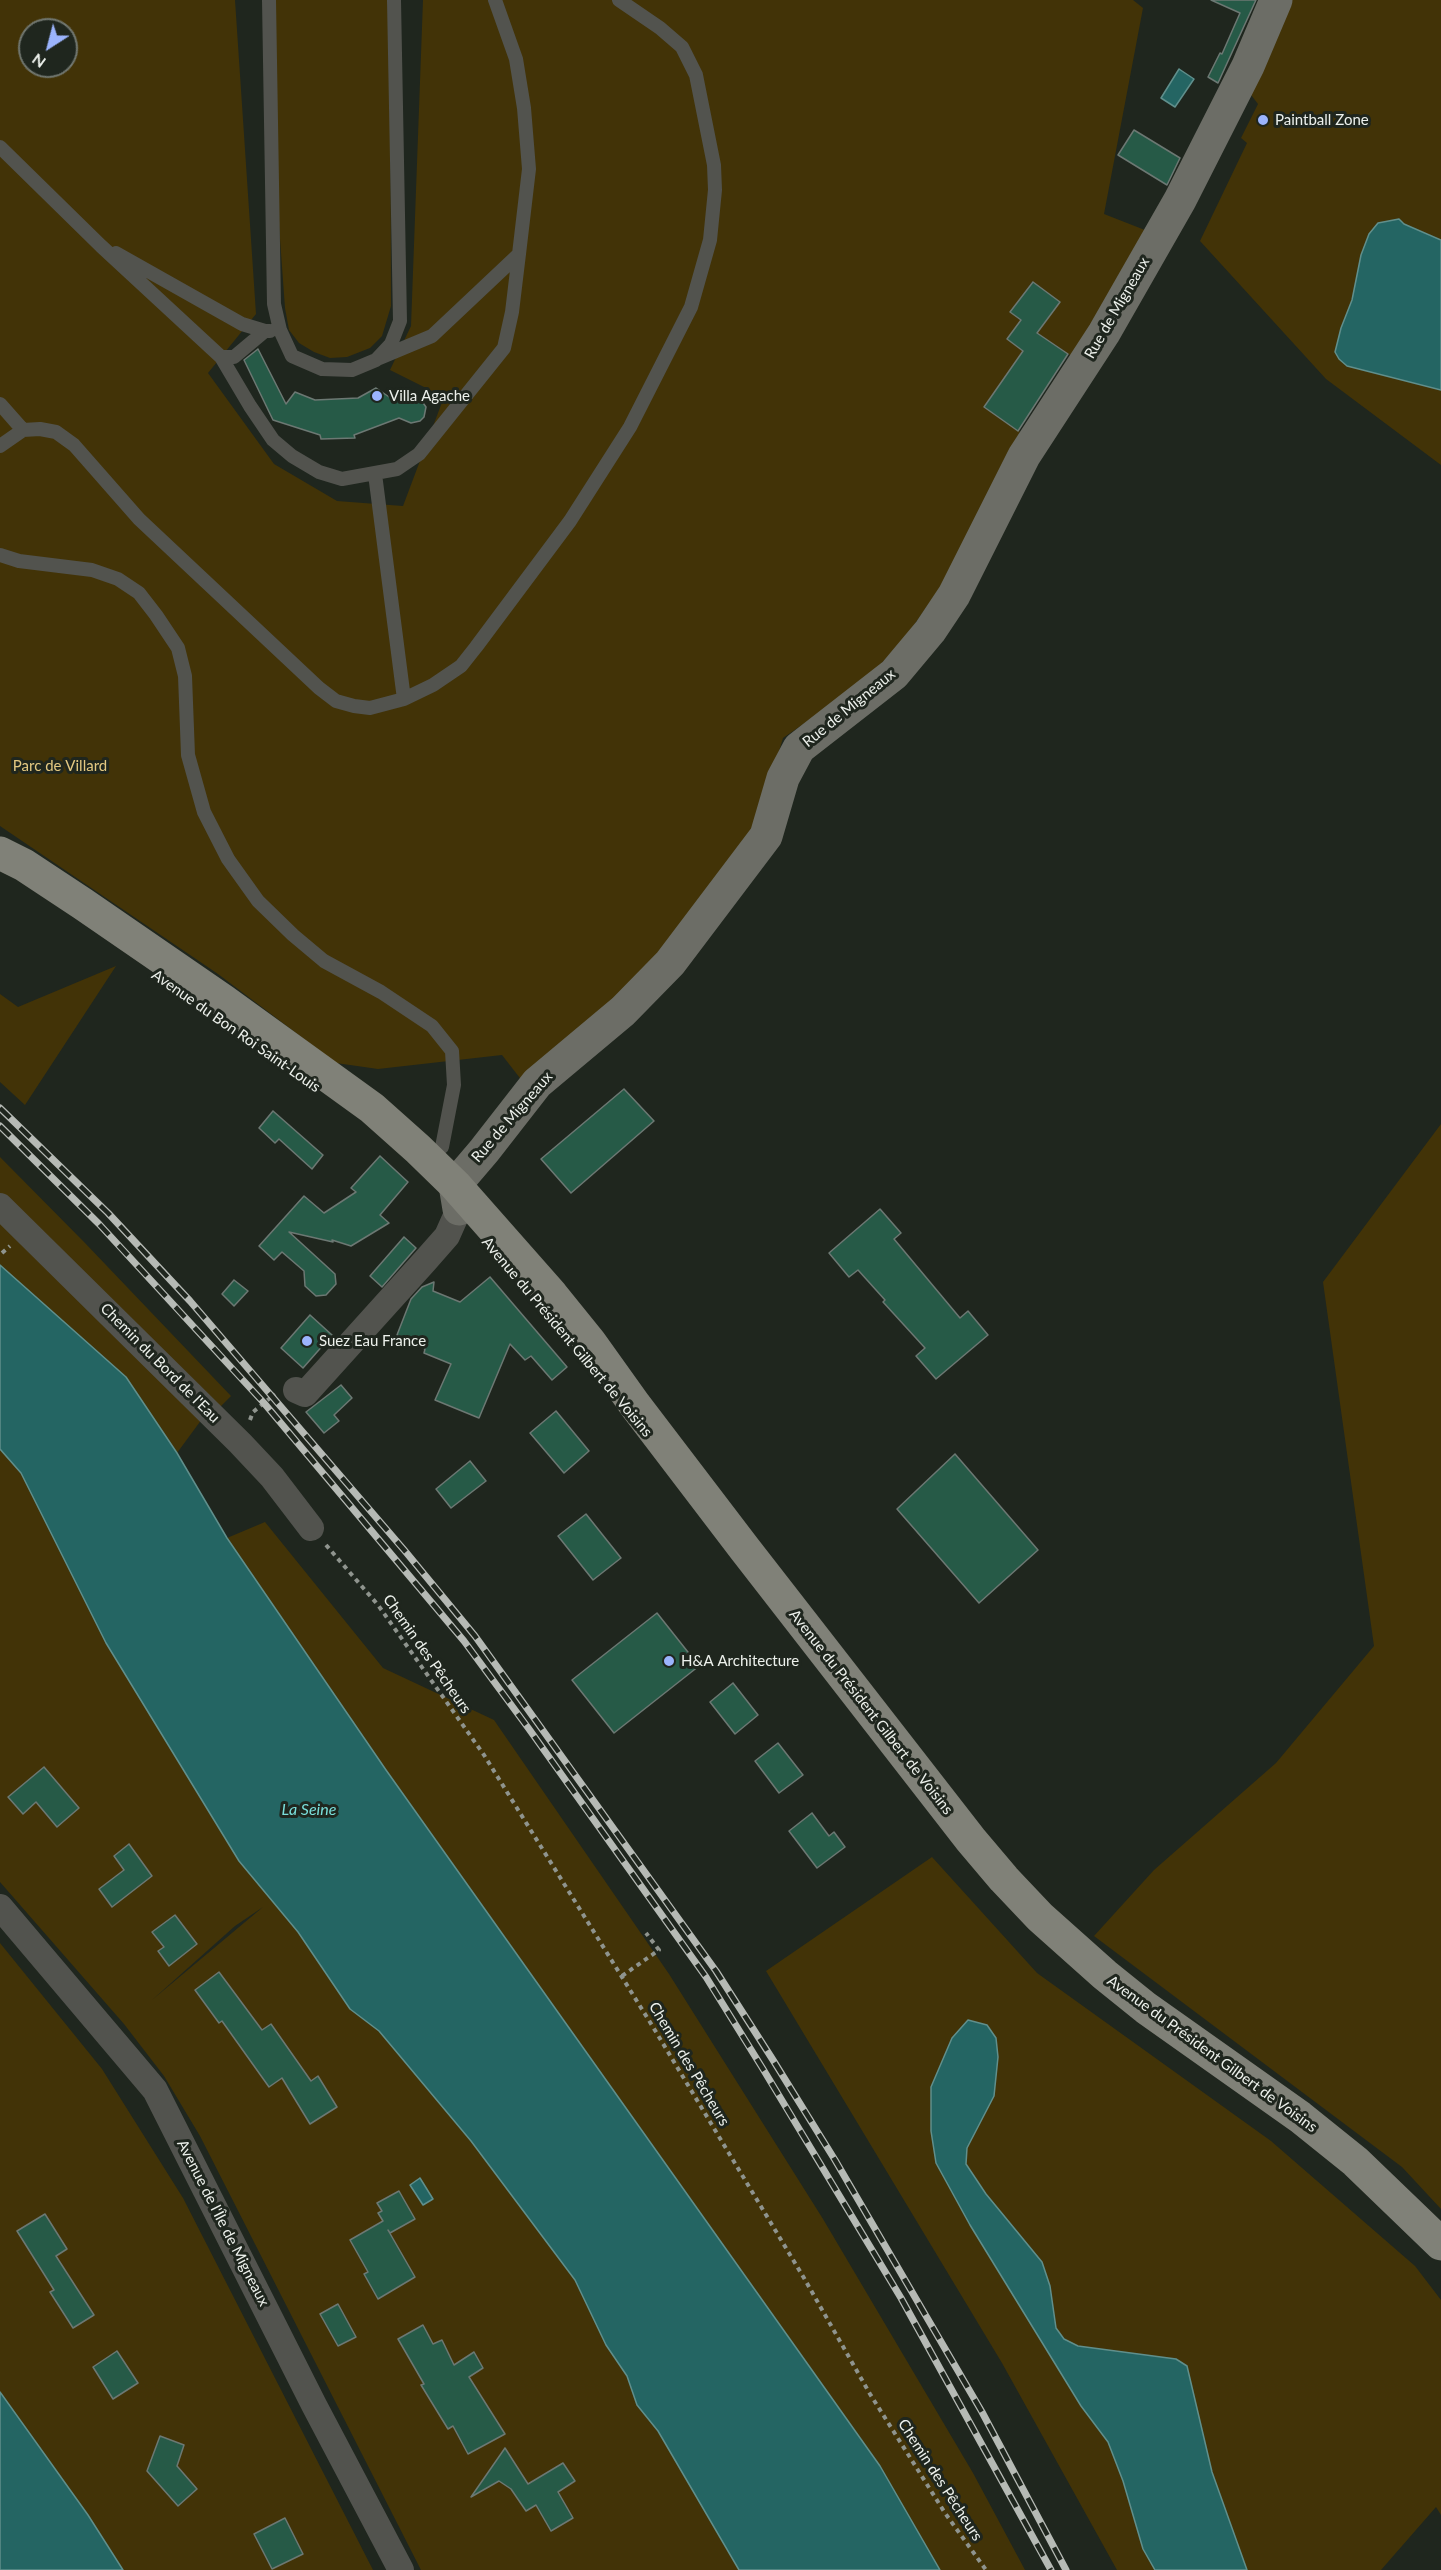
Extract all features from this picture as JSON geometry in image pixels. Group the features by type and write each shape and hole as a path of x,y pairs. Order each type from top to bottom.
{"main road":[{"name":"Avenue du Bon Roi Saint-Louis","path":"0,853 24,865 82,904 362,1101 418,1149 457,1197"},
{"name":"Avenue du Bon Roi Saint-Louis","path":"0,869 103,937 352,1114 418,1169 457,1197"},
{"name":"Avenue du Président Gilbert de Voisins","path":"457,1197 552,1295 970,1840 1040,1917 1074,1949 1146,2008 1300,2117 1347,2154 1441,2244"}],"street":[{"name":"Rue de Migneaux","path":"457,1197 484,1151 537,1083 623,1011 670,963 766,836 783,777 799,748 894,674 930,631 954,595 1024,456 1104,333 1185,190 1248,66 1276,0"},
{"path":"296,1390 305,1394 447,1236 457,1197"},
{"name":"Chemin du Bord de l'Eau","path":"0,1206 240,1443 272,1477 310,1528"},
{"name":"Avenue de l'Île de Migneaux","path":"0,1907 155,2090 314,2405 401,2570"}],"lane":[{"path":"269,0 274,304 272,331"},
{"path":"376,360 391,344 400,321 394,0"},
{"path":"0,147 101,246 221,357 273,440 292,456 319,472 342,479 397,469 419,454 504,348 512,312 529,169 524,108 516,59 495,0"},
{"path":"0,446 23,430 40,429 57,432 74,445 139,519 319,688 336,701 370,708 404,699 433,685 461,666 563,530 630,427 691,307 710,240 715,190 714,165 696,75 682,47 660,28 619,0"},
{"path":"101,246 243,324 272,331 292,356 322,369 352,370 432,336 519,254"},
{"path":"221,357 234,357 272,331"},
{"path":"0,404 23,430"},
{"path":"375,474 404,699"},
{"path":"0,555 19,561 92,570 118,579 139,593 156,615 178,648 185,676 188,755 204,812 228,859 258,901 292,935 324,961 381,992 432,1026 452,1051 454,1085 442,1147"}],"path":[{"path":"240,1443 254,1412 283,1387 296,1390"},
{"name":"Chemin des Pêcheurs","path":"310,1528 358,1579 484,1755 622,1976 804,2277 870,2394 945,2513 986,2570"},
{"path":"622,1976 659,1950 646,1933"}],"green space":[{"name":"Parc de Villard","path":"0,0 235,0 256,314 208,373 274,464 337,501 403,506 444,397 390,370 411,326 423,0 1133,0 1143,8 1104,214 1150,232 1073,357 1037,333 1060,302 1032,282 1010,312 1021,321 1007,339 1023,351 1021,354 1028,396 1003,380 984,407 1022,433 944,582 902,642 837,709 831,705 783,738 752,840 642,977 523,1082 502,1055 378,1069 336,1063 218,974 0,826"},
{"path":"273,0 390,0 391,306 382,336 370,348 347,357 330,358 314,352 299,343 289,330 285,308 275,170"},
{"path":"1289,0 1441,0 1441,465 1326,379 1200,241 1247,143 1241,138 1258,104 1248,91"},
{"path":"116,966 25,1105 0,1082 0,994 18,1007"},
{"path":"1441,1124 1441,2209 1402,2167 1094,1936 1154,1870 1276,1763 1374,1646 1323,1282"},
{"path":"0,1157 231,1396 218,1409 0,1197"},
{"path":"0,1220 202,1419 177,1453 126,1377 0,1265"},
{"path":"0,1449 21,1473 106,1643 239,1861 298,1932 350,2009 379,2031 471,2141 575,2280 606,2345 627,2376 637,2405 658,2431 739,2570 421,2570 200,2136 164,2076 124,2024 0,1882","holes":["263,1907 152,2000 235,1926"]},
{"path":"265,1522 383,1668 494,1720 669,1974 823,2219 973,2473 1025,2570 940,2570 880,2466 386,1770 227,1538"},
{"path":"932,1857 1037,1973 1271,2141 1415,2266 1441,2300 1441,2515 1436,2507 1381,2570 1117,2570 1002,2363 766,1971"},
{"path":"0,1943 102,2069 183,2198 373,2570 123,2570 88,2515 0,2392"}],"water":[{"path":"1179,69 1194,79 1175,107 1161,98"},
{"path":"1399,219 1404,224 1441,240 1441,390 1347,366 1335,352 1352,300 1361,255 1369,234 1378,223"},
{"name":"La Seine","path":"0,1265 126,1377 177,1453 227,1538 386,1770 880,2466 940,2570 739,2570 658,2431 637,2405 627,2376 606,2345 575,2280 471,2141 379,2031 350,2009 298,1932 239,1861 106,1643 21,1473 0,1449"},
{"path":"968,2020 987,2025 996,2038 998,2057 994,2096 967,2148 966,2164 986,2194 1042,2262 1050,2286 1056,2328 1064,2339 1078,2346 1176,2359 1187,2366 1212,2472 1247,2570 1155,2570 1143,2549 1123,2481 1108,2442 1081,2406 970,2225 936,2163 931,2131 931,2087 952,2038"},
{"path":"420,2178 433,2199 423,2205 410,2185"},
{"path":"0,2392 88,2515 123,2570 0,2570"}],"building":[{"path":"1211,0 1256,0 1218,83 1208,77 1220,53 1222,54 1240,13"},
{"path":"1134,130 1180,158 1167,185 1118,155"},
{"path":"1033,282 1060,302 1037,333 1068,354 1018,431 984,407 1023,351 1007,339 1021,320 1010,312"},
{"name":"Villa Agache","path":"258,349 286,404 295,392 315,400 358,398 376,388 395,401 412,397 421,400 426,407 424,417 420,421 411,423 399,418 354,435 355,438 321,439 320,435 273,420 244,360"},
{"path":"624,1089 654,1121 571,1193 541,1159"},
{"path":"273,1111 323,1155 312,1169 279,1139 275,1143 259,1128"},
{"path":"380,1156 408,1182 380,1215 389,1223 351,1246 289,1232 335,1274 336,1284 326,1295 316,1296 305,1286 304,1271 282,1252 274,1260 259,1246 304,1196 324,1213 356,1192 351,1188"},
{"path":"880,1209 901,1233 894,1239 960,1318 968,1311 988,1335 936,1379 916,1356 925,1348 883,1302 885,1300 858,1270 849,1277 829,1253"},
{"path":"404,1237 416,1248 382,1287 370,1276"},
{"path":"490,1277 567,1367 552,1380 531,1356 525,1360 510,1344 479,1418 435,1400 451,1364 424,1353 425,1349 397,1335 411,1299 422,1287 434,1282 433,1291 460,1302"},
{"path":"234,1280 248,1291 234,1306 222,1294"},
{"name":"Suez Eau France","path":"310,1315 332,1335 303,1368 281,1348"},
{"path":"341,1385 352,1398 334,1415 339,1421 324,1433 306,1412"},
{"path":"556,1411 589,1451 564,1473 530,1433"},
{"path":"955,1454 1038,1550 979,1603 897,1509"},
{"path":"470,1461 486,1481 451,1508 436,1489"},
{"path":"586,1514 621,1558 593,1580 558,1536"},
{"path":"657,1613 699,1666 614,1733 572,1680"},
{"path":"733,1683 758,1715 735,1734 710,1702"},
{"path":"778,1743 803,1775 779,1793 755,1761"},
{"path":"44,1767 79,1808 57,1827 36,1802 23,1814 8,1797"},
{"path":"812,1813 829,1836 834,1832 845,1847 817,1868 789,1831"},
{"path":"129,1844 152,1876 112,1907 99,1889 124,1870 114,1856"},
{"path":"175,1915 197,1944 169,1966 158,1951 164,1947 152,1932"},
{"path":"219,1972 262,2030 271,2024 311,2081 318,2076 337,2107 310,2124 282,2078 269,2087 222,2021 219,2023 195,1990"},
{"path":"399,2191 415,2219 390,2233 388,2230 415,2277 378,2299 364,2274 368,2272 350,2240 383,2221 378,2213 382,2211 377,2203"},
{"path":"45,2214 67,2249 56,2256 94,2315 73,2328 50,2292 54,2290 17,2231"},
{"path":"338,2304 356,2337 338,2346 320,2314"},
{"path":"423,2325 433,2344 442,2340 454,2365 474,2352 483,2368 469,2377 505,2434 468,2454 453,2426 448,2429 421,2385 424,2384 398,2339"},
{"path":"117,2351 138,2383 113,2399 93,2367"},
{"path":"160,2436 184,2445 177,2466 197,2489 178,2506 147,2471"},
{"path":"505,2448 528,2484 563,2463 575,2481 558,2492 573,2518 551,2531 536,2505 526,2511 511,2489 499,2481 471,2497"},
{"path":"285,2518 303,2554 272,2569 254,2534"}],"railway":[{"path":"0,1108 108,1213 190,1301 475,1636 716,1971 773,2060 835,2160 982,2412 1066,2570"},
{"path":"0,1126 99,1224 264,1403 464,1641 529,1729 706,1977 901,2298 1051,2570"}],"place":[{"name":"Paintball Zone","path":"1263,120"},
{"name":"Villa Agache","path":"377,396"},
{"name":"Suez Eau France","path":"307,1341"},
{"name":"H&A Architecture","path":"669,1661"}]}
